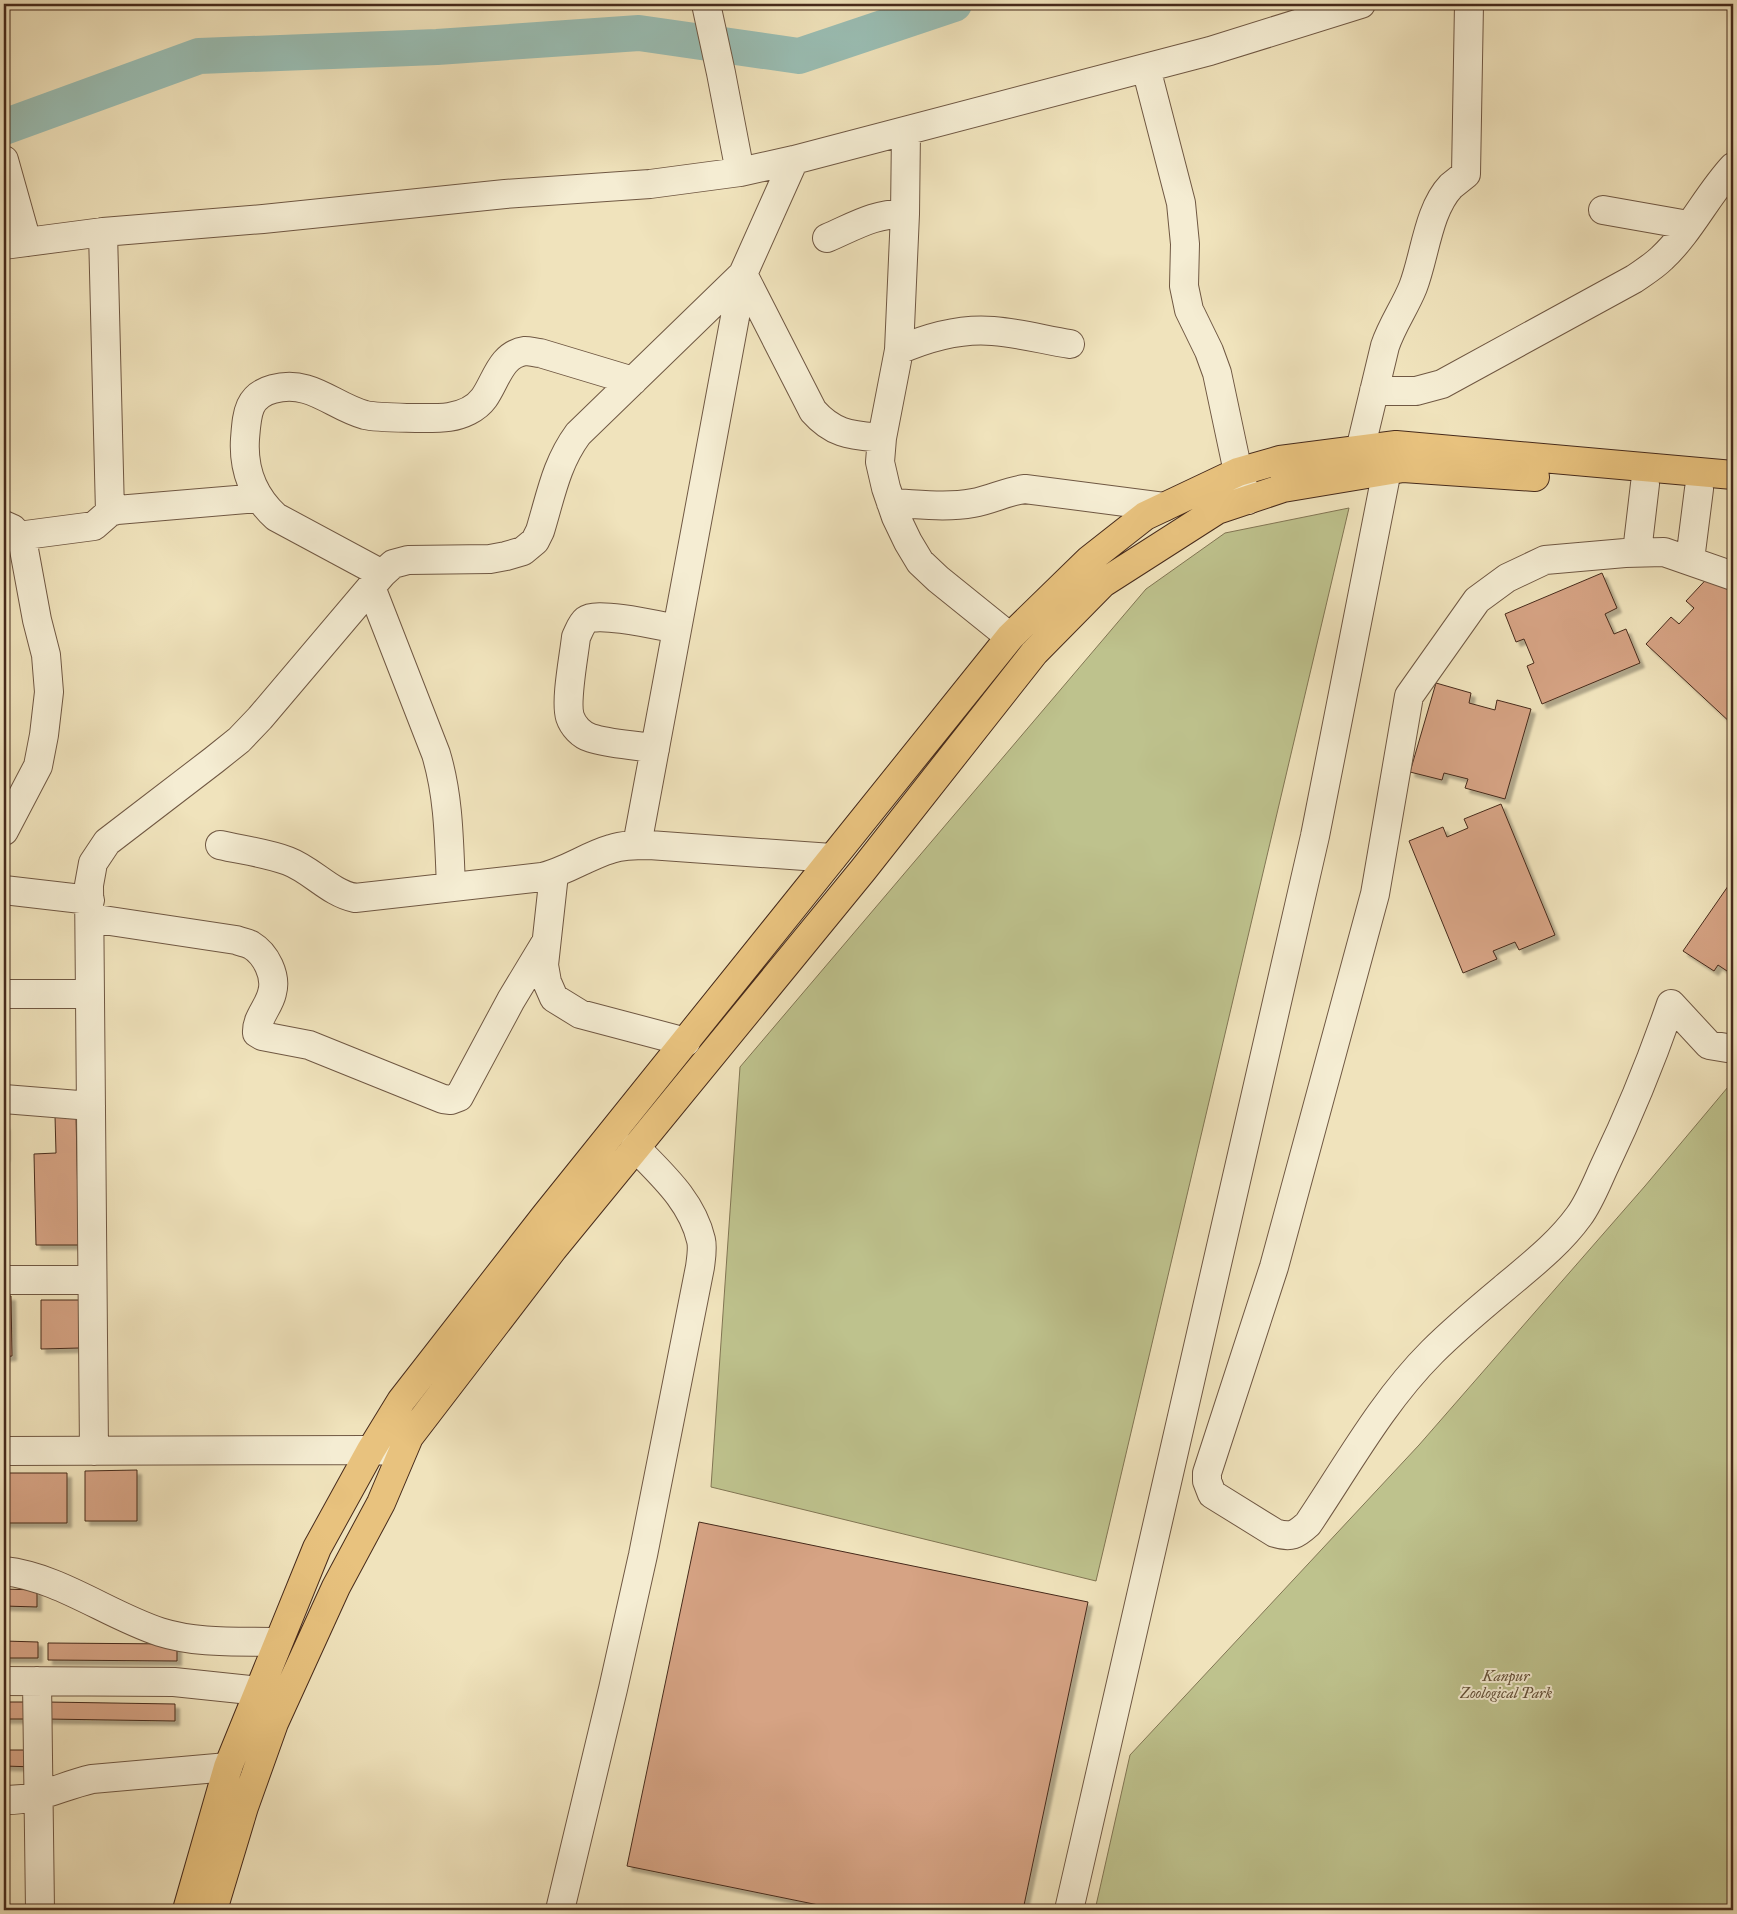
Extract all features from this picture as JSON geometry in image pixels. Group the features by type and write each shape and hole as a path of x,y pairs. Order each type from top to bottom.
{"main road":[{"path":"187,1910 228,1767 278,1642 318,1548 371,1450 401,1401 545,1216 1010,637 1089,560 1145,516 1238,472 1280,460 1396,445 1733,475"},
{"path":"213,1910 244,1807 274,1723 336,1587 381,1503 409,1437 484,1337 635,1148 863,870 1034,653 1103,583 1217,510 1283,488 1387,470 1403,468 1645,484 1733,492"}],"street":[{"path":"4,163 15,244 103,232 264,219 505,194 650,184 740,172 794,160 1210,51 1361,4"},
{"path":"1360,450 1390,331 1413,285 1433,220 1441,201 1450,187 1466,174 1469,4"},
{"path":"707,13 721,73 740,172"},
{"path":"1146,68 1181,203 1185,244 1184,286 1189,310 1209,351 1216,372 1238,472 1248,500"},
{"path":"906,131 905,214 899,350 882,438 880,462 891,503 908,542 920,562 938,579 1010,637"},
{"path":"637,845 743,274 794,160"},
{"path":"1374,392 1416,392 1442,384 1634,279 1662,259 1719,182 1733,167"},
{"path":"1603,210 1688,225"},
{"path":"828,238 874,217 889,214 905,214"},
{"path":"103,232 110,512"},
{"path":"94,1451 89,885 94,863 107,842 239,740 260,718 376,580 394,564 408,560 490,559 523,551 536,541 559,465 566,450 578,434 743,274"},
{"path":"743,274 813,411 831,428 846,434 882,438"},
{"path":"899,350 937,336 969,330 994,331 1070,344"},
{"path":"451,887 446,792 442,774 376,580 276,517 265,507 250,480 246,462 246,421 251,404 261,393 280,387 299,386 368,416 448,417 474,408 484,399 502,366 510,357 525,351 540,353 633,381"},
{"path":"1069,1910 1312,846 1387,470"},
{"path":"1637,552 1645,484"},
{"path":"891,503 956,505 974,503 1012,490 1025,489 1164,507"},
{"path":"1690,560 1699,489"},
{"path":"11,531 94,526 110,512 117,510 259,498"},
{"path":"4,831 38,766 49,692 46,655 37,620 16,563 23,544 11,531"},
{"path":"1733,576 1664,552 1637,552 1545,560 1507,578 1477,600 1409,696 1375,894 1274,1266 1207,1473 1207,1481 1212,1494 1275,1533 1286,1536 1298,1534 1308,1524 1384,1408 1414,1370 1482,1308 1544,1256 1563,1237 1580,1214 1652,1061 1671,1004 1709,1046 1733,1049"},
{"path":"655,749 590,738 580,732 574,725 569,716 569,701 576,637 586,620 592,617 605,617 678,629"},
{"path":"220,845 288,861 312,874 344,896 355,898 554,874 611,848 637,845 832,858"},
{"path":"554,874 544,965 547,982 554,998 580,1014 686,1042"},
{"path":"4,890 236,940 251,945 265,958 272,975 273,992 257,1026 257,1033 262,1036 309,1045 443,1099 451,1100 459,1097 511,1000 546,942"},
{"path":"4,994 90,994"},
{"path":"4,1099 91,1106"},
{"path":"560,1910 614,1689 643,1555 700,1267 701,1242 693,1216 680,1194 635,1148"},
{"path":"4,1280 92,1280"},
{"path":"4,1451 371,1450 403,1452"},
{"path":"4,1571 36,1577 141,1625 179,1638 278,1642"},
{"path":"4,1681 174,1682 260,1691"},
{"path":"37,1682 40,1910"},
{"path":"4,1800 24,1800 38,1797 92,1778 228,1767"}],"green space":[{"path":"1349,508 1096,1581 711,1487 740,1067 1146,589 1225,533"},
{"name":"Kanpur Zoological Park","path":"1733,1081 1733,1910 1095,1910 1130,1755 1419,1445 1645,1186"}],"building":[{"path":"1714,571 1733,589 1733,725 1646,644 1671,617 1679,624 1694,608 1686,601"},
{"path":"1602,573 1617,608 1605,614 1614,634 1626,629 1640,663 1542,704 1527,666 1534,663 1524,639 1516,642 1505,614"},
{"path":"1436,683 1471,693 1469,703 1495,710 1497,700 1531,709 1505,799 1465,788 1468,779 1444,773 1442,780 1410,772"},
{"path":"1501,804 1555,935 1519,950 1515,942 1493,951 1497,959 1463,973 1409,841 1443,827 1447,837 1468,828 1464,819"},
{"path":"1733,879 1733,975 1718,965 1714,971 1683,951"},
{"path":"55,1116 76,1116 79,1245 36,1245 34,1154 56,1153"},
{"path":"5,1125 5,1157 4,1157"},
{"path":"4,1296 11,1296 12,1356 4,1357"},
{"path":"41,1300 79,1300 79,1348 41,1349"},
{"path":"137,1470 137,1521 85,1521 85,1471"},
{"path":"4,1473 67,1473 67,1523 4,1523"},
{"path":"699,1522 1088,1602 1023,1910 843,1910 627,1866"},
{"path":"4,1589 37,1590 37,1607 4,1606"},
{"path":"4,1641 38,1642 38,1658 4,1658"},
{"path":"48,1643 177,1644 177,1661 48,1660"},
{"path":"4,1702 36,1702 36,1719 4,1719"},
{"path":"47,1702 175,1704 175,1721 46,1719"},
{"path":"4,1750 35,1750 35,1767 4,1766"}],"waterway":[{"path":"4,127 199,56 437,47 639,33 799,56 954,4"}]}
